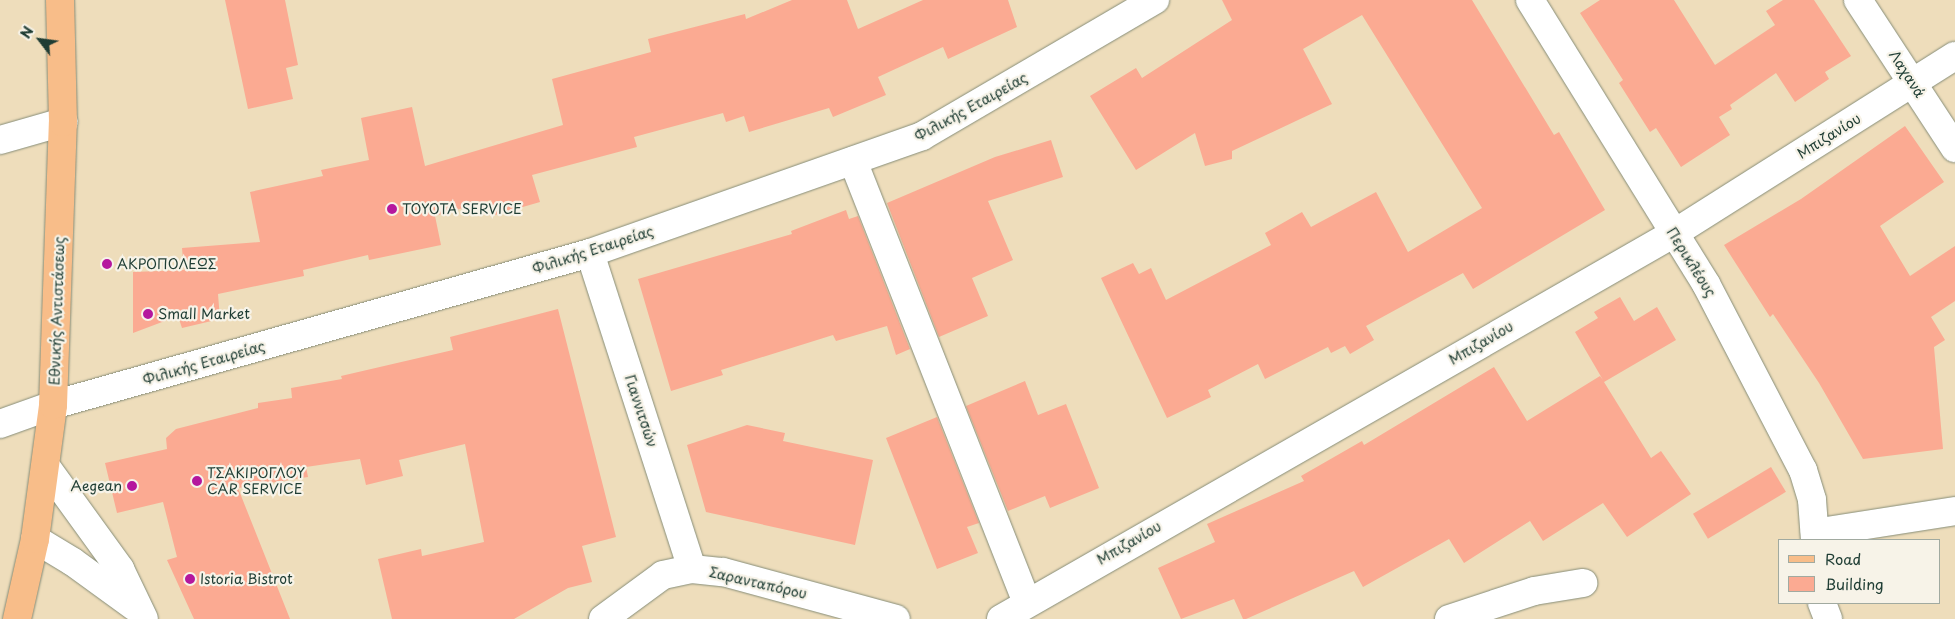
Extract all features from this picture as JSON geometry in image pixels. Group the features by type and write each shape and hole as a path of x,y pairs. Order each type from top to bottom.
{"main road":[{"name":"Εθνικής Αντιστάσεως","path":"16,619 35,539 47,468 53,405 63,122 60,0"}],"street":[{"name":"Φιλικής Εταιρείας","path":"0,424 53,405 590,253 922,136 1155,0"},
{"name":"Περικλέους","path":"1530,0 1673,234 1706,284 1803,470 1812,500 1815,536"},
{"name":"Λαχανά","path":"1858,0 1955,148"},
{"name":"Μπιζανίου","path":"1001,619 1027,602 1673,234 1955,56"},
{"path":"0,140 63,122"},
{"path":"853,161 1027,602"},
{"name":"Γιαννιτσών","path":"590,253 692,569"},
{"path":"47,468 120,569 141,614"},
{"path":"1815,536 1955,512"},
{"path":"35,539 73,562 141,614"},
{"name":"Σαρανταπόρου","path":"602,619 663,575 692,569 723,572 896,619"},
{"path":"1449,619 1486,614 1534,591 1582,584"},
{"path":"1822,604 1828,619"}],"building":[{"path":"225,0 285,0 298,65 286,68 293,99 248,109"},
{"path":"792,0 847,0 858,29 923,0 1008,0 1017,27 948,59 943,47 878,77 886,95 833,117 829,108 749,132 744,116 726,122 723,113 634,137 637,147 532,175 540,202 495,215 491,200 435,216 441,245 369,260 368,255 303,270 304,276 218,294 220,319 182,328 178,316 133,333 133,272 184,270 182,248 260,242 250,192 323,176 321,170 369,160 361,118 412,107 425,166 563,125 552,79 651,52 648,39 745,14 746,19"},
{"path":"1222,0 1472,0 1554,135 1559,132 1605,210 1473,289 1463,273 1366,326 1374,340 1350,354 1345,346 1331,353 1328,347 1265,379 1258,364 1208,390 1211,397 1167,418 1101,278 1133,263 1139,274 1151,268 1166,300 1271,245 1265,233 1302,212 1311,227 1376,192 1408,252 1482,208 1362,15 1303,49 1332,104 1232,151 1232,159 1205,166 1195,133 1136,170 1090,96 1136,68 1142,78 1232,20"},
{"path":"1600,0 1674,0 1715,65 1775,25 1766,11 1783,0 1814,0 1851,56 1825,72 1829,79 1795,102 1776,73 1730,105 1732,109 1719,117 1730,135 1681,167 1656,128 1650,132 1619,83 1623,80 1580,13"},
{"path":"1905,126 1944,182 1880,226 1910,276 1955,246 1955,301 1931,317 1945,340 1934,347 1943,449 1863,459 1819,383 1773,314 1770,317 1724,245 1801,199"},
{"path":"1051,140 1063,177 988,201 1013,260 972,278 988,316 939,337 887,203 995,157"},
{"path":"846,210 849,219 858,216 910,349 896,355 887,326 836,341 833,335 721,370 723,375 671,391 638,279 792,234 791,231"},
{"path":"1620,297 1634,321 1657,307 1676,340 1604,382 1651,458 1661,451 1691,494 1627,537 1603,503 1543,541 1530,521 1464,563 1449,539 1363,587 1354,571 1246,619 1243,619 1234,599 1181,619 1158,568 1215,542 1207,524 1304,481 1301,476 1362,441 1364,445 1494,367 1527,421 1600,376 1603,380 1575,332 1598,318 1594,312"},
{"path":"558,309 616,537 582,546 592,582 568,588 514,619 392,619 378,559 421,549 422,556 484,542 465,444 399,460 403,476 366,485 360,459 306,467 308,477 238,488 290,619 194,619 167,560 177,557 163,502 117,513 105,463 167,449 166,438 176,429 258,408 258,403 292,398 291,388 342,379 341,376 453,350 450,337"},
{"path":"1025,381 1038,415 1066,404 1099,488 1050,508 1045,496 1008,511 966,406"},
{"path":"937,417 979,523 967,527 978,553 937,569 886,438"},
{"path":"747,425 785,433 783,441 873,460 855,545 706,512 687,445"},
{"path":"1771,467 1786,492 1708,539 1693,514"}],"place":[{"name":"TOYOTA SERVICE","path":"392,209"},
{"name":"ΑΚΡΟΠΟΛΕΩΣ","path":"107,264"},
{"name":"Small Market","path":"148,314"},
{"name":"ΤΣΑΚΙΡΟΓΛΟΥ CAR SERVICE","path":"197,481"},
{"name":"Aegean","path":"132,486"},
{"name":"Istoria Bistrot","path":"190,579"}]}
